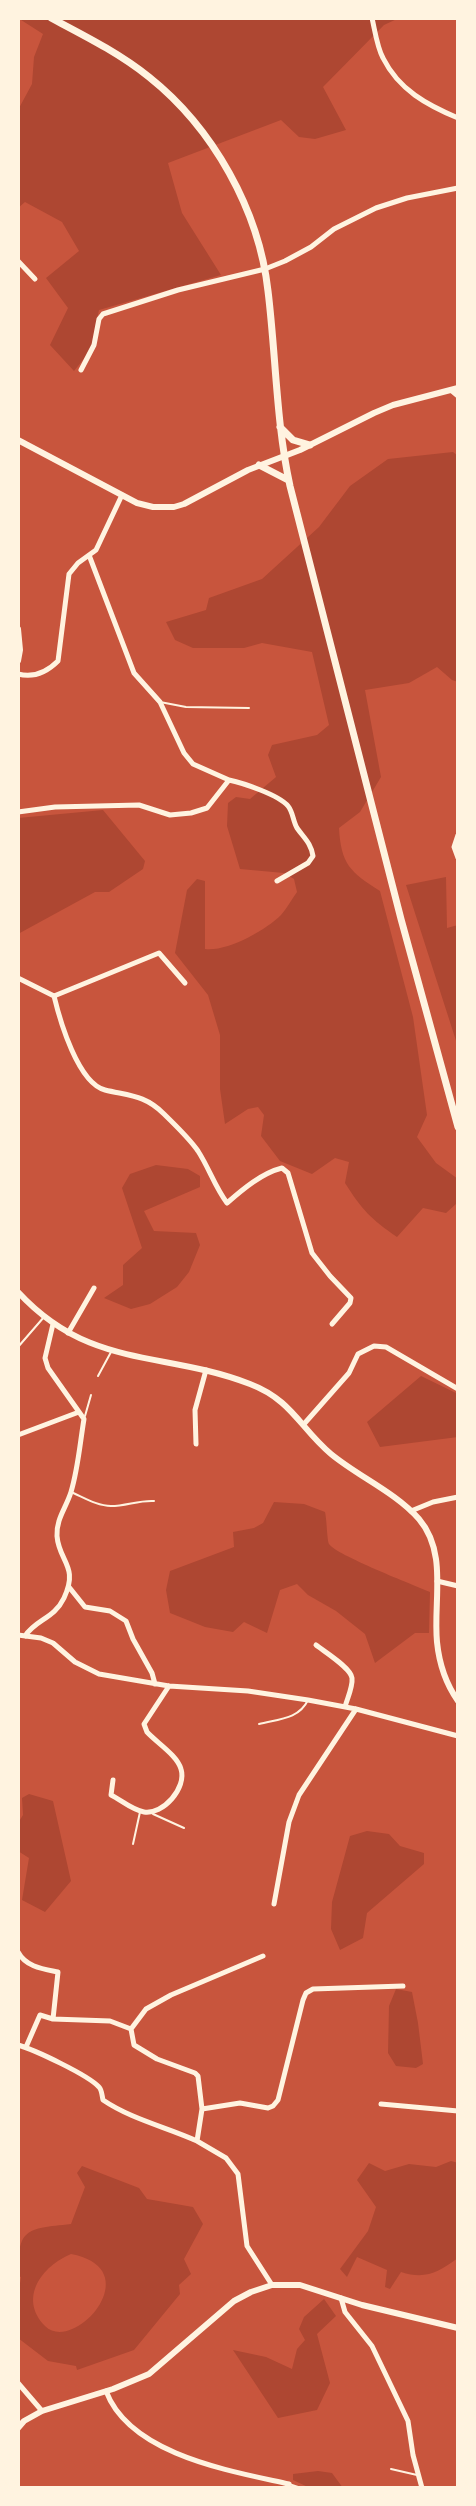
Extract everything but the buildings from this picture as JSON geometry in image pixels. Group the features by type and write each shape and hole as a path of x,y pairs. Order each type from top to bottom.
{"main road":[{"path":"51,18 100,44 149,77 188,114 222,161 250,219 262,256 268,290 280,427 288,480 458,1127"},
{"path":"280,427 293,440 310,445"},
{"path":"259,465 288,480"}],"street":[{"path":"372,18 383,58 402,86 425,103 458,118"},
{"path":"81,369 94,345 99,319 103,314 178,290 244,276 285,261 311,247 334,229 376,208 407,198 458,188"},
{"path":"18,261 35,279"},
{"path":"18,440 137,503 153,507 174,507 195,500 224,482 259,465 310,445 393,405 456,392"},
{"path":"18,674 36,675 52,667 58,661 69,574 96,550 122,495"},
{"path":"89,555 134,673 160,702 184,753 193,764 284,802 290,808 296,825 311,846 313,856 308,862 277,881"},
{"path":"18,629 20,650 18,661"},
{"path":"18,812 55,807 139,805 170,815 190,813 207,808 229,780"},
{"path":"458,836 454,848 458,858"},
{"path":"54,996 159,953 185,983"},
{"path":"18,978 54,996 70,1049 85,1073 102,1089 142,1097 162,1112 198,1150 215,1186 227,1203 273,1170 282,1168 288,1173 312,1253 351,1298 350,1303 332,1324"},
{"path":"68,1333 94,1288"},
{"path":"18,1292 53,1324 111,1352 206,1370 270,1393 290,1408 332,1455 411,1511 426,1528 434,1544 437,1581 436,1631 439,1657 458,1701"},
{"path":"21,1635 57,1610 69,1587 70,1575 57,1538 59,1519 71,1492 84,1419 59,1385 45,1358 53,1324"},
{"path":"304,1424 349,1373 358,1354 374,1347 386,1347 458,1389"},
{"path":"196,1444 195,1410 206,1370"},
{"path":"18,1435 79,1412"},
{"path":"411,1511 433,1502 458,1497"},
{"path":"437,1581 458,1586"},
{"path":"69,1587 85,1607 110,1611 126,1621 152,1673 154,1684"},
{"path":"21,1635 53,1643 75,1662 99,1674 169,1686 248,1691 308,1700 356,1709 458,1736"},
{"path":"316,1645 349,1671 352,1678 345,1707"},
{"path":"113,1780 111,1795 140,1812 150,1813 161,1809 178,1790 183,1779 181,1767 147,1732 144,1724 169,1686"},
{"path":"274,1904 290,1822 298,1795 356,1709"},
{"path":"18,1952 33,1966 58,1972 53,2019"},
{"path":"197,2141 202,2109 199,2080 195,2073 157,2059 134,2045 131,2029 146,2009 171,1995 263,1956"},
{"path":"202,2109 240,2103 268,2108 273,2106 278,2100 306,1993 313,1989 403,1986"},
{"path":"26,2047 40,2015 53,2019 110,2020 131,2029"},
{"path":"18,2045 26,2047 96,2085 101,2091 103,2100 107,2103 132,2116 197,2141 226,2158 238,2174 247,2246 272,2285"},
{"path":"381,2104 458,2111"},
{"path":"18,2428 24,2421 42,2411 106,2391 149,2374 234,2301 272,2285 300,2285 340,2298 458,2328"},
{"path":"340,2298 345,2312 372,2346 408,2421 417,2475 422,2488"},
{"path":"18,2383 42,2411"},
{"path":"106,2391 116,2410 161,2447 218,2468 289,2484"}],"lane":[{"path":"160,702 186,707 249,708"},
{"path":"18,1347 44,1317"},
{"path":"98,1376 111,1352"},
{"path":"84,1419 91,1395"},
{"path":"71,1492 110,1506 141,1500 154,1501"},
{"path":"259,1724 295,1715 303,1711 308,1700"},
{"path":"133,1844 140,1812"},
{"path":"150,1813 184,1828"},
{"path":"391,2469 417,2475"},
{"path":"289,2484 301,2488"}],"shaded area":[{"path":"18,18 399,18 384,25 323,87 346,130 315,139 299,137 281,120 168,163 182,213 221,275 99,310 90,351 74,371 50,345 68,308 46,278 79,251 62,222 25,202 18,208 18,110 32,84 34,57 43,34"},
{"path":"453,452 458,456 458,682 452,680 437,667 409,683 365,690 381,777 360,812 339,828 342,850 349,866 361,878 380,891 413,1017 427,1115 417,1137 436,1163 458,1179 456,1204 446,1213 423,1208 397,1237 368,1213 345,1183 349,1162 335,1158 312,1174 280,1161 261,1136 264,1115 258,1107 248,1109 225,1124 220,1089 220,1035 208,995 175,953 187,890 197,879 205,881 205,949 235,944 266,927 281,915 297,892 294,879 284,873 240,869 227,826 228,803 236,797 250,799 276,777 268,755 272,745 317,735 329,725 312,652 262,643 244,648 193,648 175,640 166,622 206,610 209,598 262,579 319,527 350,486 388,459"},
{"path":"103,810 145,861 143,869 109,892 95,892 18,934 18,818"},
{"path":"446,877 447,928 458,925 458,1047 406,885"},
{"path":"156,1165 188,1169 200,1176 200,1187 144,1211 154,1231 196,1233 200,1245 189,1272 177,1287 150,1304 131,1309 104,1298 123,1285 123,1265 142,1248 122,1188 130,1174"},
{"path":"421,1376 458,1394 456,1416 458,1437 380,1447 367,1422"},
{"path":"274,1502 304,1504 325,1512 328,1542 335,1549 430,1592 429,1633 415,1633 375,1663 365,1634 336,1611 308,1595 297,1584 280,1590 267,1633 244,1622 233,1632 205,1627 170,1613 166,1590 170,1571 234,1547 233,1532 254,1528 263,1523"},
{"path":"29,1794 53,1801 71,1881 45,1912 22,1900 29,1858 18,1851 18,1823 23,1815 22,1798"},
{"path":"367,1831 389,1834 400,1846 424,1853 424,1864 367,1913 363,1938 340,1950 331,1929 332,1902 350,1836"},
{"path":"396,1989 412,1992 423,2064 416,2068 396,2066 388,2053 389,2006"},
{"path":"451,2161 458,2163 458,2258 425,2275 401,2272 390,2289 385,2287 387,2270 357,2257 347,2277 340,2269 368,2231 376,2207 357,2180 369,2163 385,2171 409,2164 436,2167"},
{"path":"82,2166 139,2188 147,2199 193,2207 203,2224 184,2259 191,2274 179,2285 180,2294 134,2350 77,2370 76,2366 48,2361 18,2338 18,2296 21,2277 18,2276 18,2260 20,2248 27,2234 43,2227 71,2224 85,2187 77,2173","holes":["71,2254 94,2263 104,2276 105,2291 98,2306 87,2320 72,2329 58,2332 45,2326 37,2315 34,2305 34,2294 43,2275 60,2259"]},
{"path":"324,2299 336,2316 317,2334 330,2383 317,2410 278,2418 233,2350 266,2357 292,2369 297,2349 305,2340 299,2329 304,2317"},
{"path":"318,2471 332,2473 343,2488 310,2488 293,2480 293,2474"}]}
